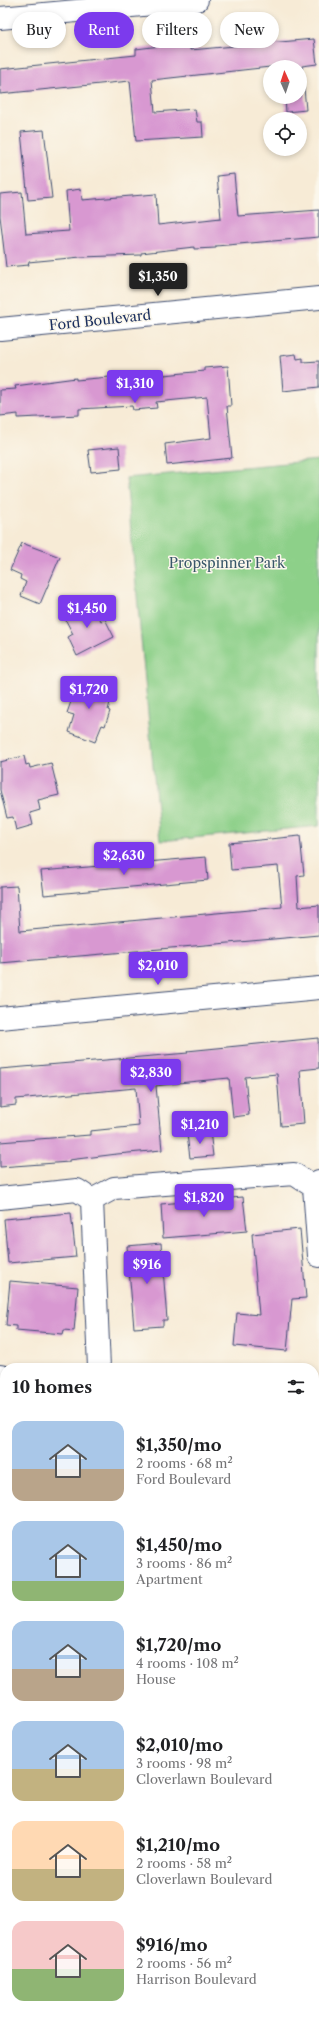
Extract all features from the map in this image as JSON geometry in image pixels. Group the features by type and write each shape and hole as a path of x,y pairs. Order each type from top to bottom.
{"street":[{"path":"0,18 197,0"},
{"name":"Ford Boulevard","path":"0,329 319,298"},
{"path":"0,1018 319,988"},
{"path":"92,1200 114,1188 294,1174 316,1184 319,1256"},
{"path":"0,1198 77,1190 92,1200"},
{"path":"92,1200 99,1363"}],"green space":[{"name":"Propspinner Park","path":"319,460 319,826 160,841 126,478"}],"building":[{"path":"314,39 317,64 307,65 307,60 263,60 263,68 152,80 155,112 195,109 197,122 202,122 203,137 136,141 130,81 0,94 0,69 136,55 136,49 144,48 190,48 190,50 220,47 279,48 279,42"},
{"path":"285,104 305,104 306,110 286,112"},
{"path":"44,130 52,198 28,200 21,132"},
{"path":"234,174 238,216 319,210 319,237 216,246 216,248 194,249 194,247 141,253 141,255 81,257 28,262 29,265 6,267 0,216 0,194 22,192 26,234 69,231 66,191 81,189 82,200 156,194 158,225 221,218 217,176"},
{"path":"296,354 297,359 303,358 303,362 319,361 319,387 283,391 280,356"},
{"path":"228,366 231,406 227,406 232,458 167,465 165,444 211,438 207,397 156,402 157,408 133,410 132,406 79,409 79,415 18,418 18,414 0,416 0,390 16,389 15,386 76,378 76,380 154,373 154,376 204,371 204,368"},
{"path":"119,447 121,469 91,472 88,450"},
{"path":"22,543 60,557 40,604 21,596 26,582 20,579 21,575 10,570"},
{"path":"91,601 101,621 105,619 114,637 77,656 68,637 73,634 63,615"},
{"path":"79,679 113,691 108,710 110,711 105,726 102,725 95,742 69,732 74,715 67,713"},
{"path":"24,756 26,765 29,764 30,768 51,763 59,795 38,800 40,810 30,813 33,825 16,830 13,817 7,818 0,790 0,762"},
{"path":"300,836 304,875 297,876 299,907 319,905 319,935 0,963 0,887 17,886 20,931 282,907 278,866 231,870 229,843"},
{"path":"206,857 208,880 44,895 41,871"},
{"path":"318,1038 319,1068 300,1070 304,1124 281,1126 277,1074 245,1077 249,1115 233,1117 229,1078 156,1086 162,1150 69,1160 69,1162 0,1167 0,1142 90,1135 90,1131 139,1126 136,1088 16,1099 16,1105 0,1107 0,1069 188,1053 187,1051"},
{"path":"210,1131 213,1156 190,1158 187,1134"},
{"path":"243,1197 247,1231 163,1238 161,1204"},
{"path":"71,1213 76,1257 8,1263 4,1219"},
{"path":"300,1229 306,1298 292,1299 287,1351 234,1346 237,1313 259,1315 252,1234"},
{"path":"161,1243 167,1320 163,1320 163,1326 134,1328 127,1246"},
{"path":"10,1281 78,1287 74,1331 64,1330 63,1334 16,1330 16,1326 6,1325"}]}
